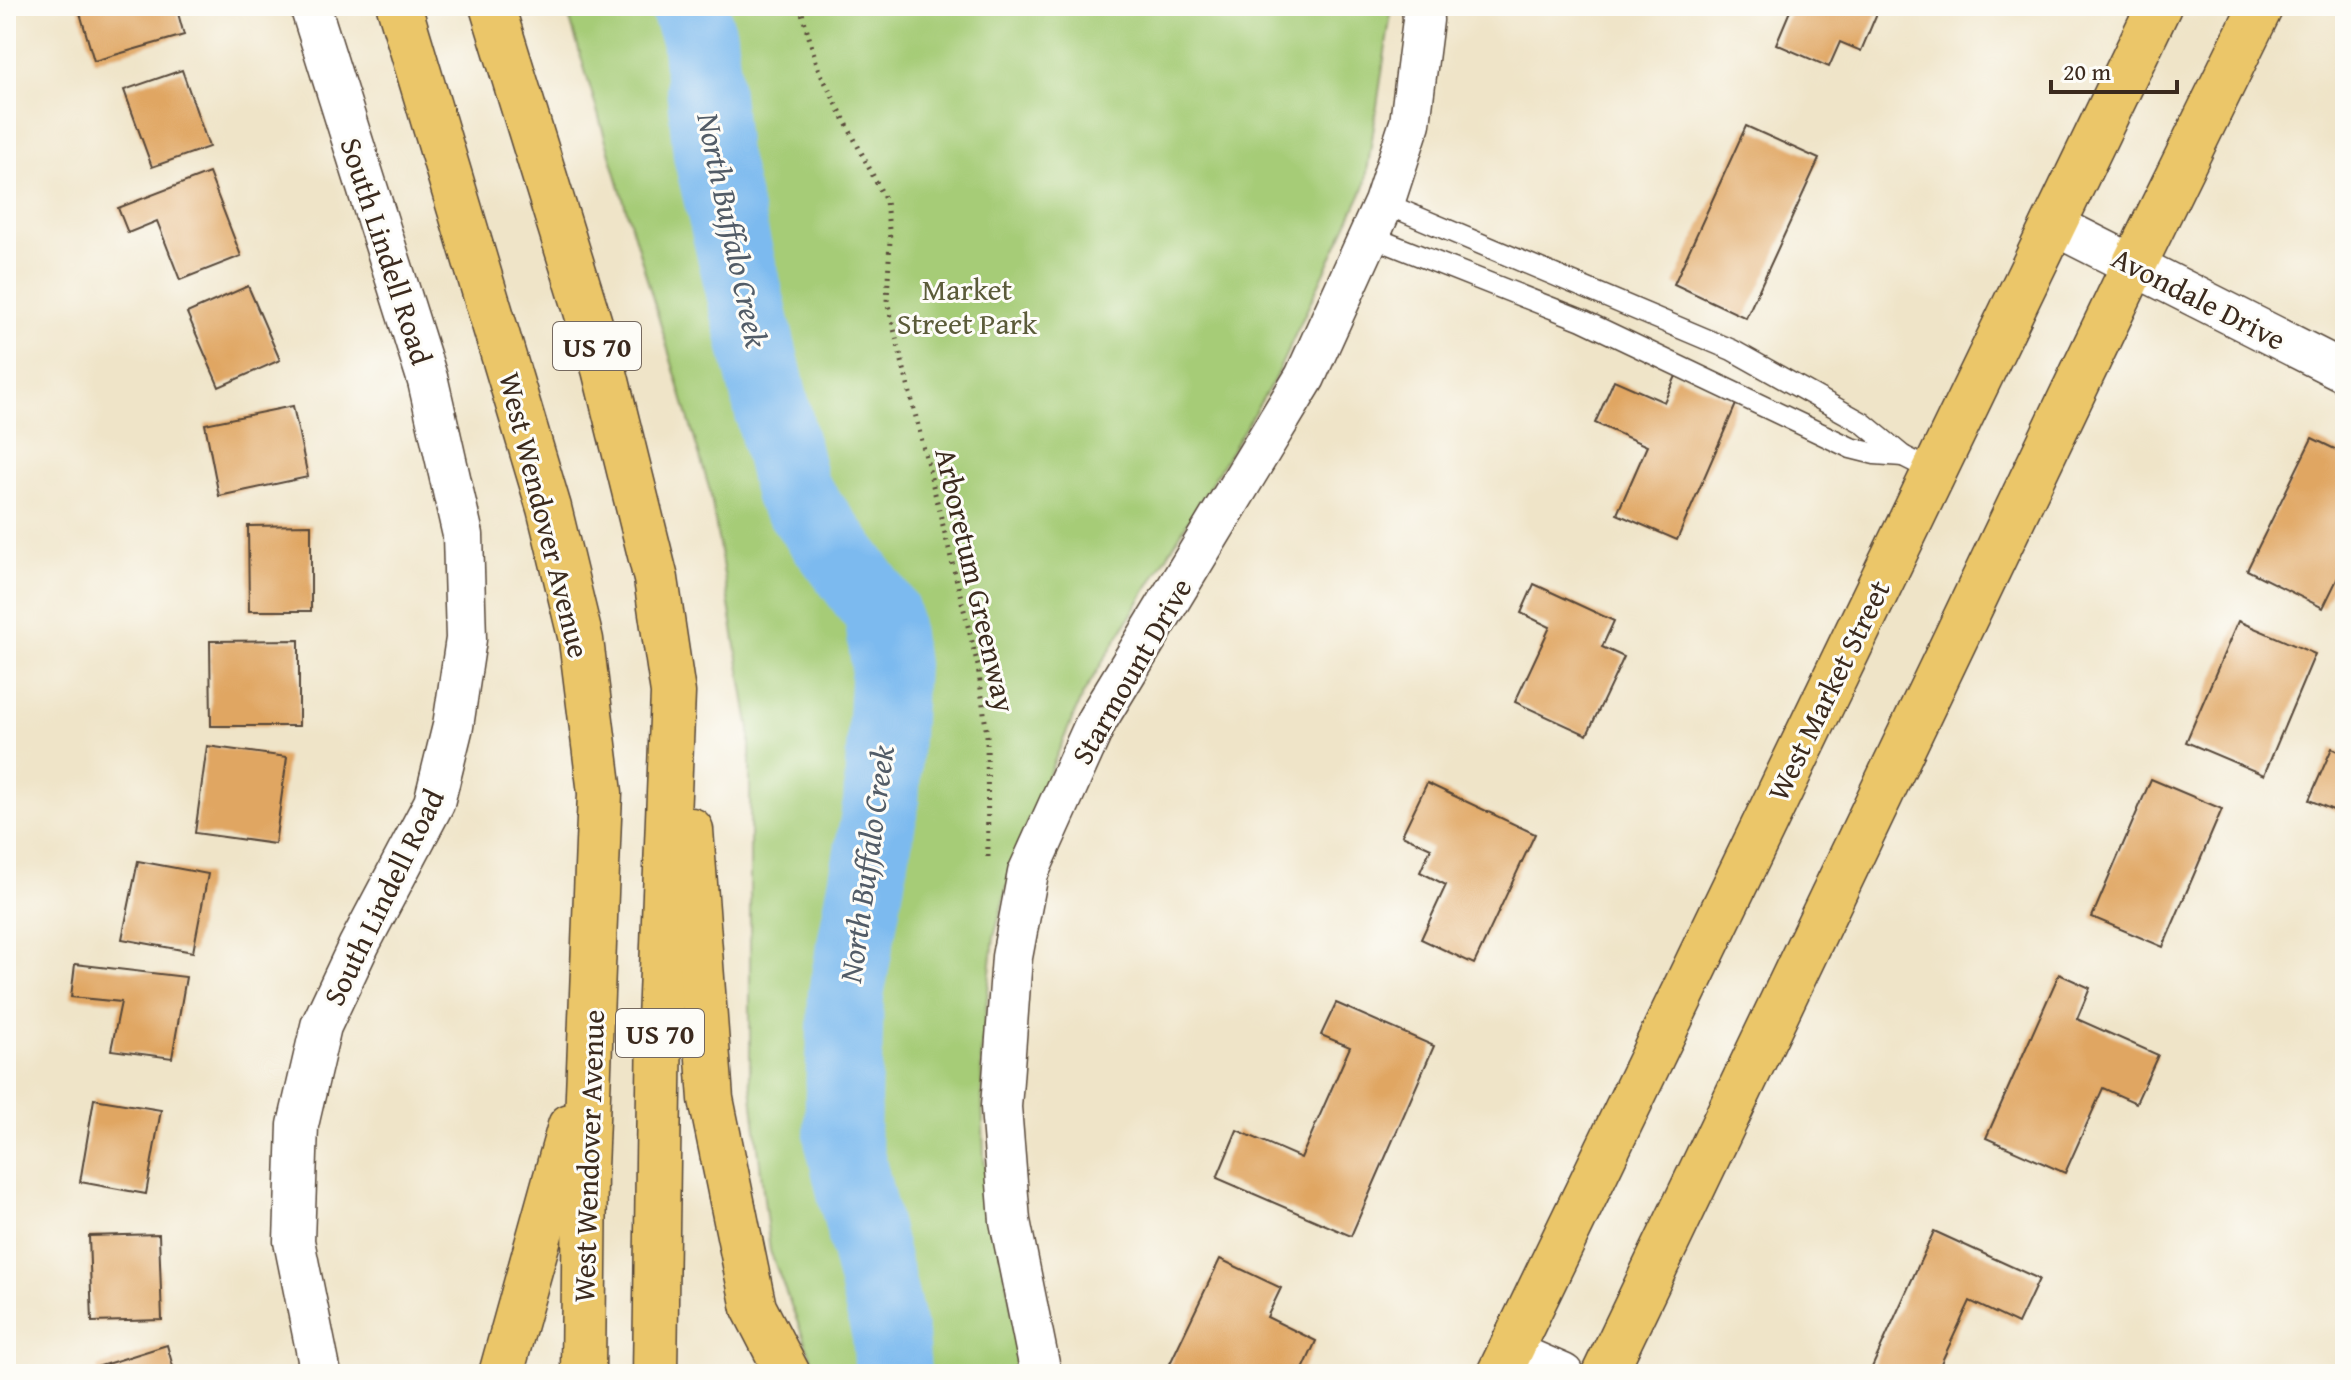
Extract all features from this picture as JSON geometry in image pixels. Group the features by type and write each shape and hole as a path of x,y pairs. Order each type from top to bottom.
{"main road":[{"name":"West Wendover Avenue","path":"399,6 549,508 581,640 600,793 585,1169 583,1374"},
{"name":"US 70","path":"492,6 604,369 656,579 673,693 660,1020 655,1374"},
{"name":"West Market Street","path":"1504,1362 1918,464 2052,224 2159,6"},
{"path":"1604,1374 2261,6"},
{"path":"673,693 694,856 711,1099 754,1308 788,1374"},
{"path":"501,1374 591,1051"}],"street":[{"name":"South Lindell Road","path":"310,6 428,381 463,535 466,639 453,726 434,803 359,945 321,1026 298,1125 294,1241 321,1374"},
{"name":"Starmount Drive","path":"1041,1374 1010,1221 1001,1107 1012,957 1028,873 1097,720 1305,377 1377,219 1410,123 1423,20 1422,6"},
{"name":"Avondale Drive","path":"2052,224 2345,372"},
{"path":"1504,1362 1563,1374"}],"lane":[{"path":"1377,219 1851,448 1918,464"},
{"path":"1377,219 1732,350 1863,423 1918,464"}],"path":[{"name":"Arboretum Greenway","path":"800,6 818,68 886,201 890,239 887,301 978,666 987,736 988,863"}],"green space":[{"name":"Market Street Park","path":"566,6 1392,6 1365,186 1274,380 1082,696 1017,849 994,937 981,1054 984,1158 1024,1374 820,1374 770,1251 750,1077 750,730 710,491"}],"building":[{"path":"78,6 176,6 184,35 94,61"},
{"path":"1792,6 1880,6 1861,51 1840,42 1829,67 1776,44"},
{"path":"182,70 209,147 152,167 124,90"},
{"path":"1746,126 1819,159 1746,318 1674,284"},
{"path":"209,173 241,256 180,280 157,221 128,233 118,208"},
{"path":"248,286 280,360 219,387 187,313"},
{"path":"1676,376 1737,402 1677,540 1617,514 1647,446 1595,423 1614,380 1664,402"},
{"path":"293,406 308,477 219,496 205,424"},
{"path":"2312,438 2345,454 2345,563 2323,608 2247,570"},
{"path":"311,525 311,611 249,611 248,526"},
{"path":"1534,584 1614,621 1602,647 1624,657 1587,735 1515,702 1550,627 1521,613"},
{"path":"2238,621 2315,654 2264,775 2186,742"},
{"path":"299,640 299,726 211,726 210,641"},
{"path":"207,746 287,757 275,844 195,833"},
{"path":"2332,748 2345,754 2345,815 2309,800"},
{"path":"2151,779 2222,809 2163,947 2092,917"},
{"path":"1427,783 1535,834 1474,964 1421,939 1446,885 1420,872 1431,848 1402,835"},
{"path":"138,861 208,874 193,952 122,939"},
{"path":"75,964 186,977 172,1058 111,1050 121,1002 71,997"},
{"path":"2059,974 2090,988 2077,1019 2158,1055 2136,1103 2103,1088 2065,1173 1986,1138"},
{"path":"1336,1003 1434,1046 1351,1236 1217,1178 1237,1130 1301,1158 1350,1047 1321,1035"},
{"path":"94,1099 161,1110 146,1194 80,1182"},
{"path":"1934,1231 2039,1279 2018,1324 1970,1301 1936,1374 1869,1374"},
{"path":"159,1234 162,1320 92,1322 89,1236"},
{"path":"1220,1259 1281,1288 1267,1317 1316,1341 1301,1374 1165,1374"},
{"path":"167,1345 175,1374 99,1374 97,1367"}],"waterway":[{"name":"North Buffalo Creek","path":"688,6 699,37 711,154 792,491 882,613 889,665 881,804 846,994 842,1138 890,1335 893,1374"}]}
